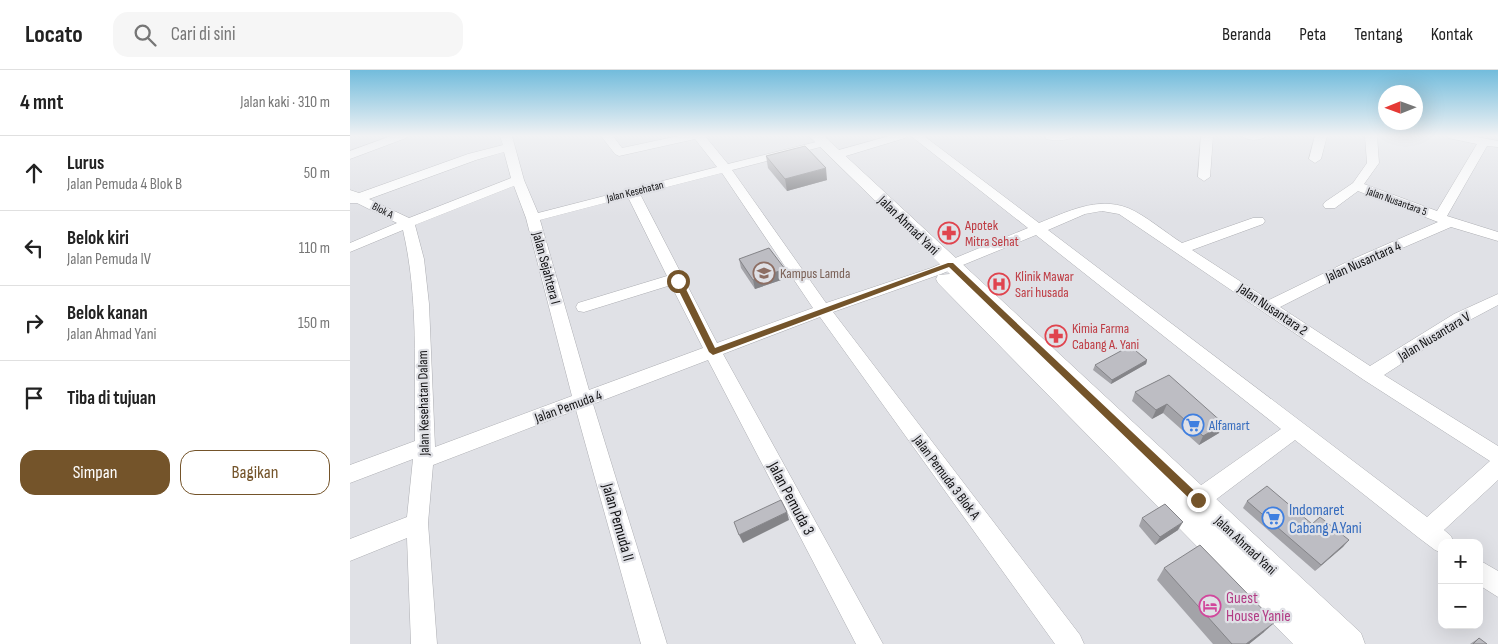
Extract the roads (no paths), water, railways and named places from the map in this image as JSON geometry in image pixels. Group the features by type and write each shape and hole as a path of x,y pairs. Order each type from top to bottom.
{"main road":[{"name":"Jalan Ahmad Yani","path":"838,163 1315,644"},
{"name":"Jalan Ahmad Yani","path":"943,267 1198,500 1350,644"}],"street":[{"path":"353,197 455,163"},
{"name":"Jalan Sejahtera I","path":"515,163 518,180 533,218 583,401"},
{"name":"Jalan Pemuda 3 Blok A","path":"720,163 823,310 1071,644"},
{"name":"Jalan Kesehatan","path":"533,218 747,163"},
{"path":"952,163 1297,428 1435,537 1498,466"},
{"path":"1204,177 1205,163"},
{"path":"1357,186 1373,163"},
{"path":"1443,219 1470,163"},
{"path":"350,248 408,222 518,180"},
{"name":"Jalan Nusantara 5","path":"1330,205 1357,186 1443,219 1498,236"},
{"name":"Jalan Pemuda 3","path":"632,192 713,352 870,644"},
{"name":"Blok A","path":"353,197 408,222"},
{"name":"Jalan Nusantara 2","path":"823,310 943,267 1093,207 1114,207 1124,211 1183,248 1370,375 1498,456"},
{"name":"Jalan Nusantara 4","path":"1269,306 1358,262 1448,224 1443,219"},
{"path":"1183,248 1258,220"},
{"name":"Jalan Kesehatan Dalam","path":"408,222 417,259 421,304 424,453 417,522 420,641"},
{"path":"584,307 677,278"},
{"name":"Jalan Nusantara V","path":"1370,375 1460,318 1498,299"},
{"name":"Jalan Pemuda 4","path":"350,474 424,453 583,401 823,310"},
{"name":"Jalan Pemuda II","path":"583,401 654,644"},
{"path":"1198,500 1297,428"},
{"path":"350,550 417,522"},
{"path":"1483,574 1498,586"}],"place":[{"name":"Apotek Mitra Sehat","path":"949,233"},
{"name":"Kampus Lamda","path":"764,273"},
{"name":"Klinik Mawar Sari husada","path":"999,284"},
{"name":"Kimia Farma Cabang A. Yani","path":"1056,336"},
{"name":"Alfamart","path":"1193,425"},
{"name":"Indomaret Cabang A.Yani","path":"1273,518"},
{"name":"Guest House Yanie","path":"1210,606"}]}
